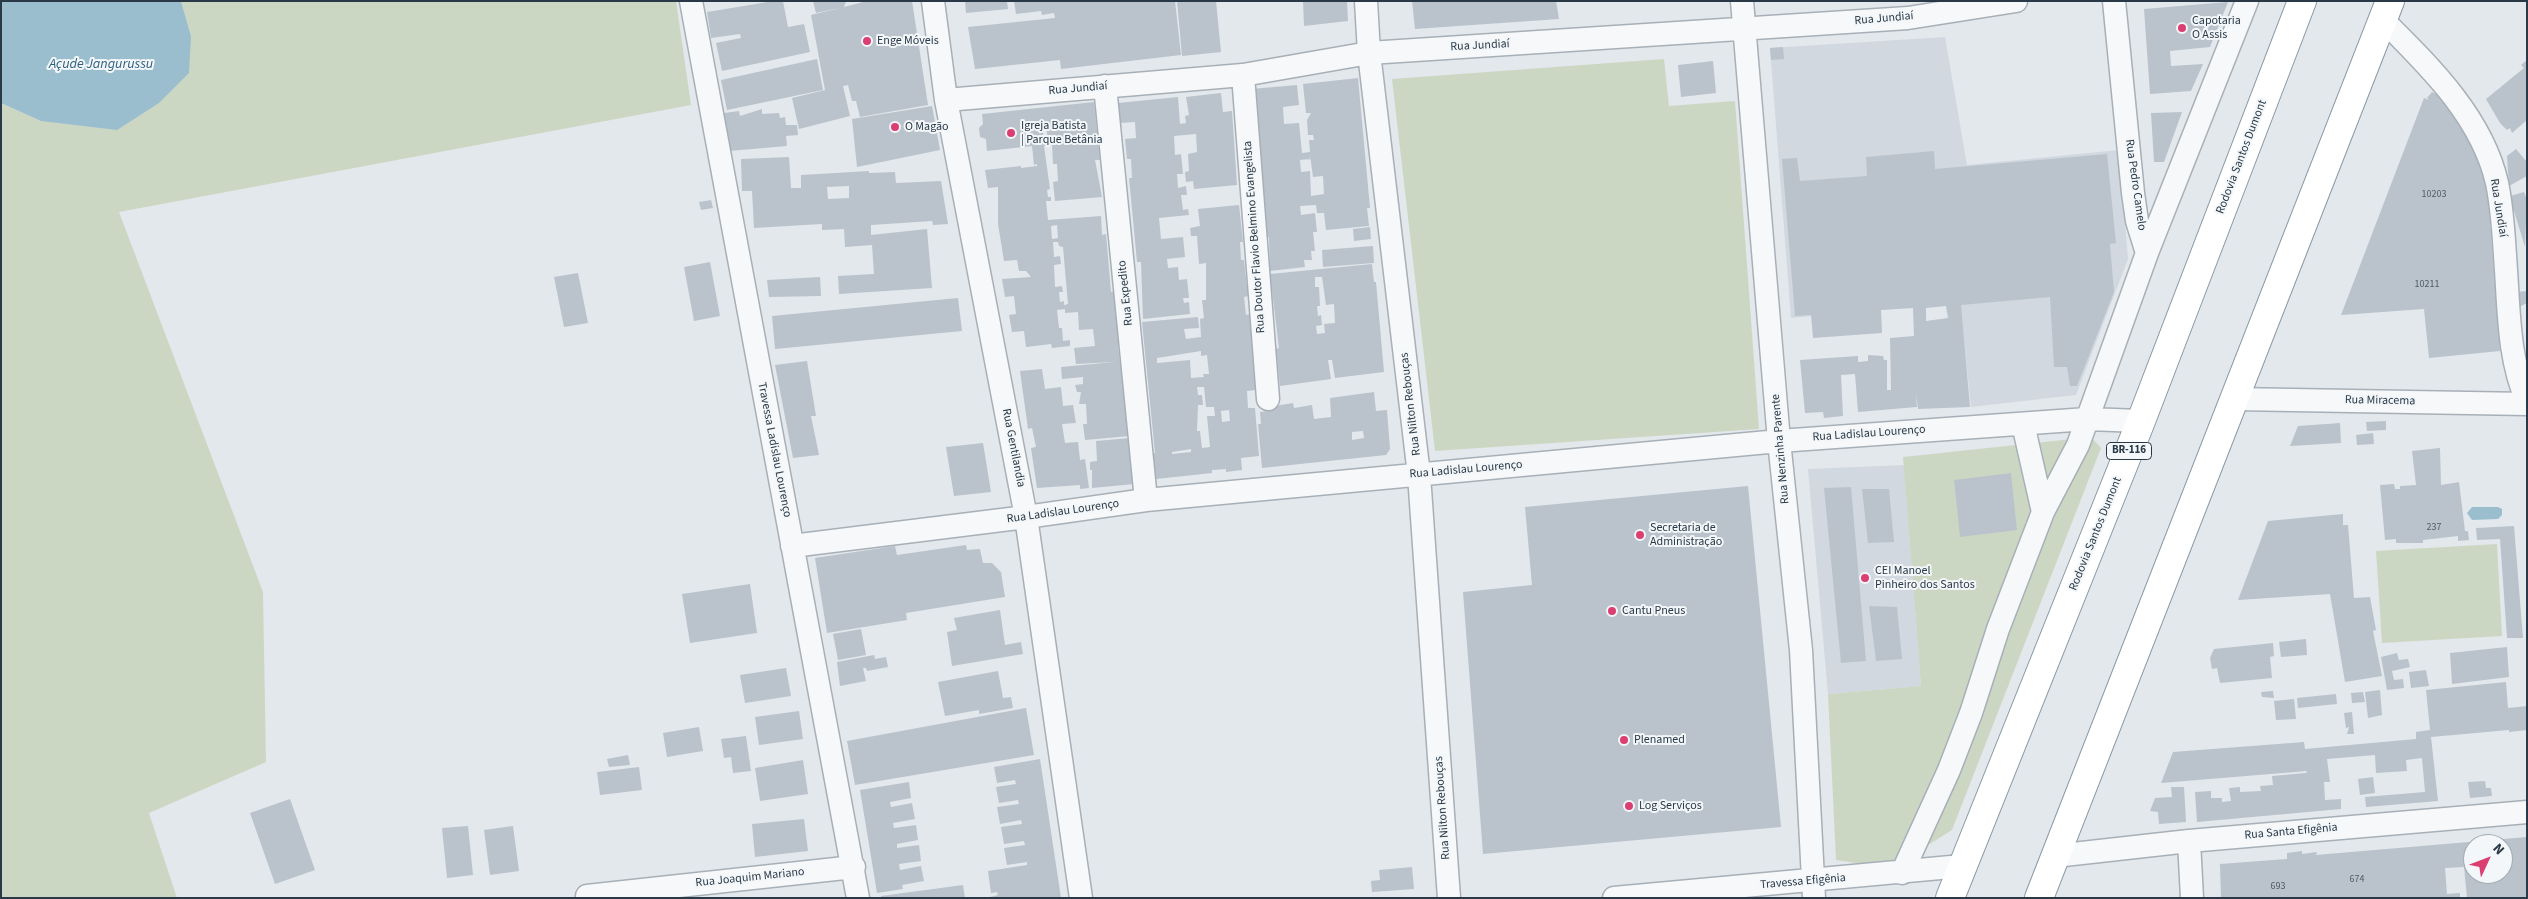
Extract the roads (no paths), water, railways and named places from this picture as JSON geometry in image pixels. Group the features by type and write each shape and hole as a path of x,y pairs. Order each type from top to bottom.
{"highway":[{"name":"Rodovia Santos Dumont","path":"1950,898 2141,421 2302,1"},
{"path":"2039,898 2387,10"}],"street":[{"name":"Travessa Ladislau Lourenço","path":"690,1 854,867 858,898"},
{"name":"Rua Gentilandia","path":"933,1 946,100 1026,517 1081,898"},
{"name":"Rua Nilton Rebouças","path":"1366,1 1369,53 1419,475 1449,898"},
{"name":"Rua Nenzinha Parente","path":"1742,1 1780,441 1801,650 1813,890"},
{"name":"Rua Jundiaí","path":"946,100 1243,75 1369,53 1908,18 2016,1"},
{"name":"Rua Pedro Camelo","path":"2114,1 2133,193 2137,221 2146,253"},
{"path":"1902,873 1949,770 1971,713 1998,629 2043,512 2078,445 2146,253 2247,1"},
{"name":"Rua Jundiaí","path":"2387,10 2422,59 2457,100 2482,144 2497,183 2512,345 2517,379 2527,402"},
{"name":"Rua Doutor Flavio Belmino Evangelista","path":"1243,75 1268,399"},
{"name":"Rua Expedito","path":"1104,86 1146,500"},
{"name":"Rua Miracema","path":"2234,399 2527,402"},
{"name":"Rua Ladislau Lourenço","path":"792,546 1146,500 1780,441 2087,419 2141,421"},
{"path":"2022,424 2043,512"},
{"name":"Rua Santa Efigênia","path":"2055,856 2189,841 2527,812"},
{"path":"2189,841 2192,898"},
{"name":"Travessa Efigênia","path":"1614,898 1813,890 1902,873 1962,866"},
{"name":"Rua Joaquim Mariano","path":"587,896 854,867"}],"water":[{"name":"Açude Jangurussu","path":"1,1 181,1 191,36 189,73 159,103 117,130 41,121 1,103"},
{"path":"2472,507 2498,507 2502,509 2502,515 2498,519 2472,520 2467,513"}],"place":[{"name":"Capotaria O Assis","path":"2182,28"},
{"name":"Enge Móveis","path":"867,41"},
{"name":"O Magão","path":"895,127"},
{"name":"Igreja Batista | Parque Betânia","path":"1011,133"},
{"name":"Secretaria de Administração","path":"1640,535"},
{"name":"CEI Manoel Pinheiro dos Santos","path":"1865,578"},
{"name":"Cantu Pneus","path":"1612,611"},
{"name":"Plenamed","path":"1624,740"},
{"name":"Log Serviços","path":"1629,806"}]}
